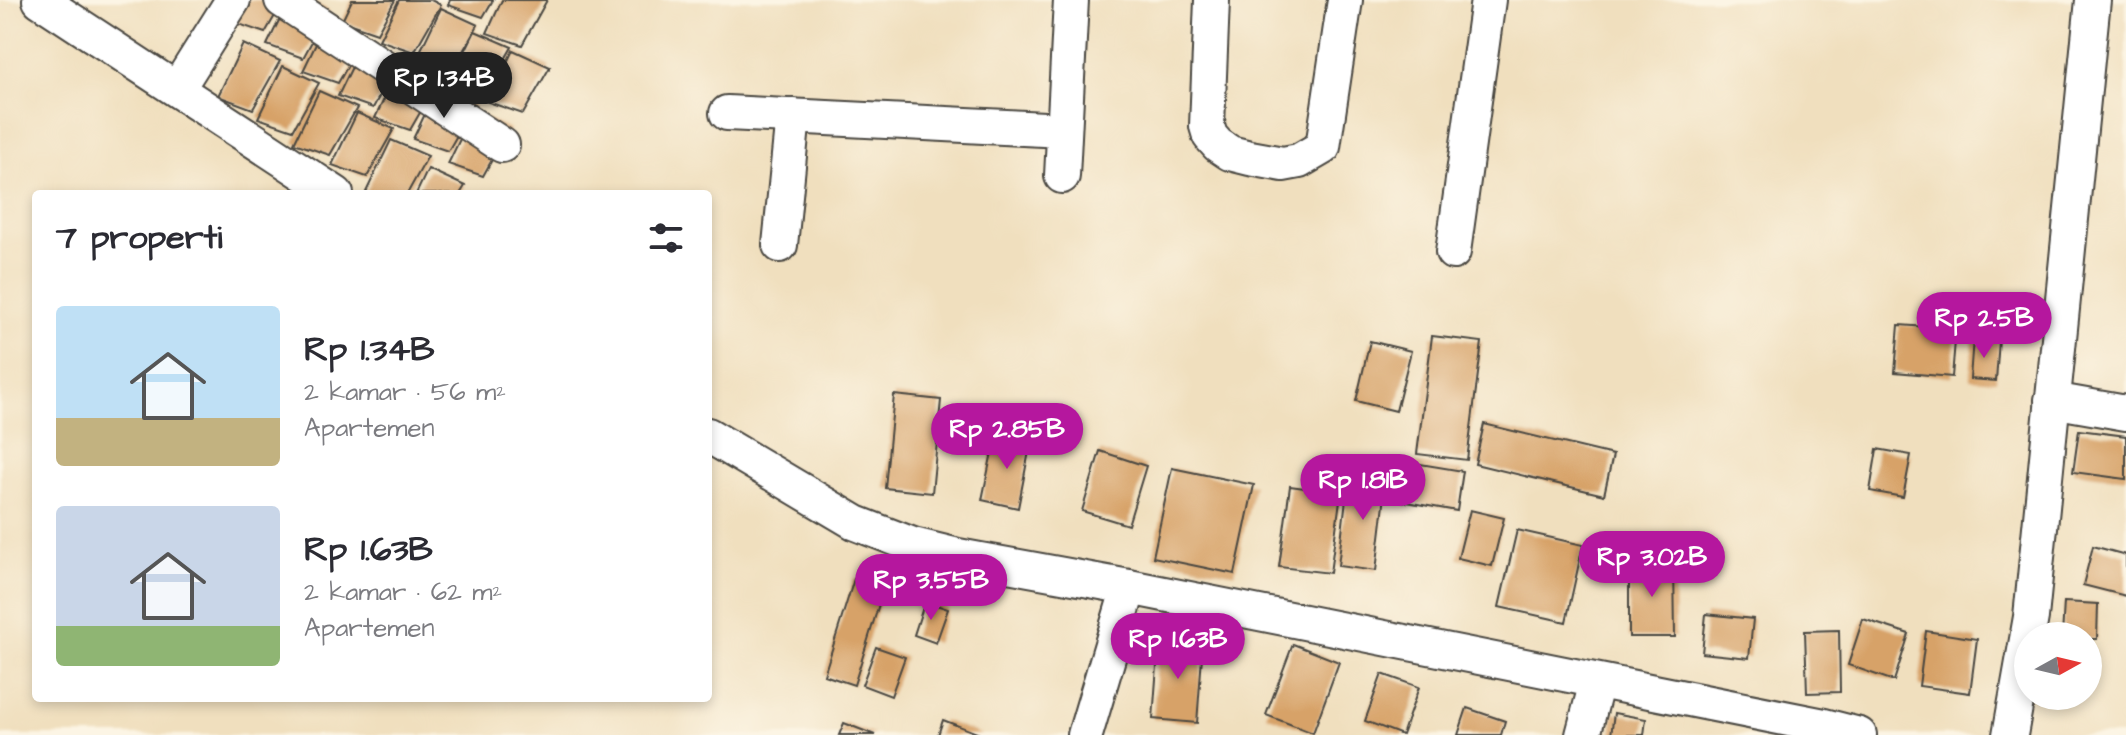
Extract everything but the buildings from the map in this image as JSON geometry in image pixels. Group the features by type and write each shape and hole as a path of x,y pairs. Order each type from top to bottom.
{"street":[{"path":"40,0 330,190"},
{"path":"177,89 233,0"},
{"path":"282,0 502,145"},
{"path":"1062,176 1071,0"},
{"path":"1212,0 1207,126 1210,136 1230,153 1283,164 1299,161 1323,147 1345,0"},
{"path":"1453,252 1488,0"},
{"path":"2010,735 2031,617 2093,0"},
{"path":"727,113 1064,130"},
{"path":"780,245 793,116"},
{"path":"2052,400 2126,413"},
{"path":"712,437 856,523 913,545 1859,735"},
{"path":"1085,735 1129,587"},
{"path":"1583,735 1597,682"}]}
